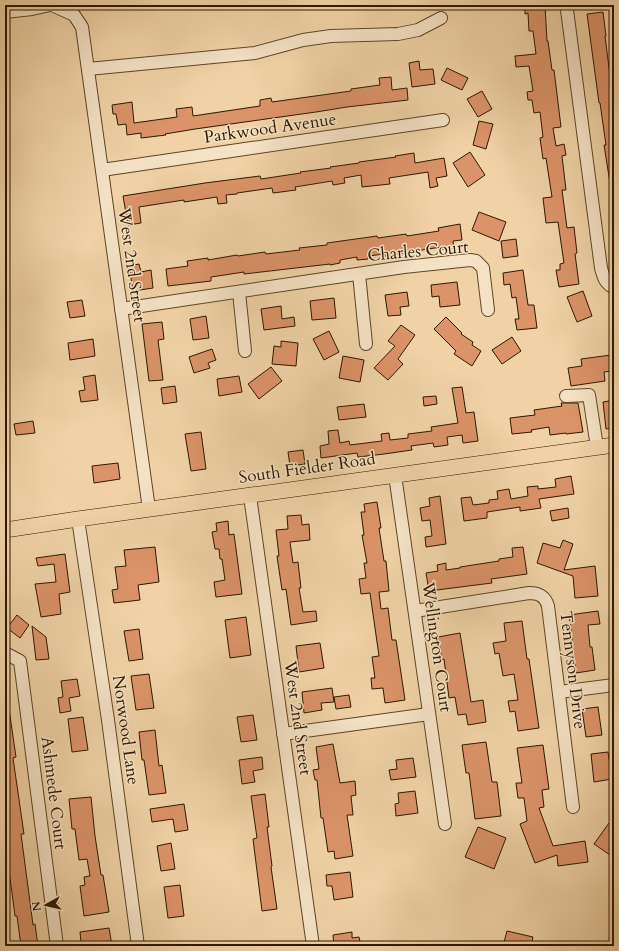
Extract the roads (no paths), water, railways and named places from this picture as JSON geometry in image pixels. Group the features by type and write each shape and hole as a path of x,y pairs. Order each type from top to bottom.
{"main road":[{"name":"South Fielder Road","path":"5,530 614,445"}],"street":[{"path":"5,12 51,5"},
{"name":"West 2nd Street","path":"51,5 74,15 82,27 149,509"},
{"path":"568,5 567,10 601,268 605,281 614,288"},
{"path":"88,69 256,53 303,40 331,36 398,34 418,30 441,18"},
{"name":"Parkwood Avenue","path":"102,170 443,120"},
{"name":"Charles Court","path":"121,309 404,267 470,260 476,261 483,268 488,310"},
{"name":"Charles Court","path":"359,274 366,344"},
{"path":"239,292 245,351"},
{"path":"566,396 589,395 597,447"},
{"name":"Wellington Court","path":"395,475 445,824"},
{"name":"West 2nd Street","path":"250,496 313,946"},
{"name":"Norwood Lane","path":"78,519 108,720 138,946"},
{"name":"Tennyson Drive","path":"415,611 529,593 536,593 546,600 548,606 573,807"},
{"name":"Ashmede Court","path":"5,653 20,661 56,946"},
{"path":"559,692 614,685"},
{"path":"283,734 429,714"}]}
